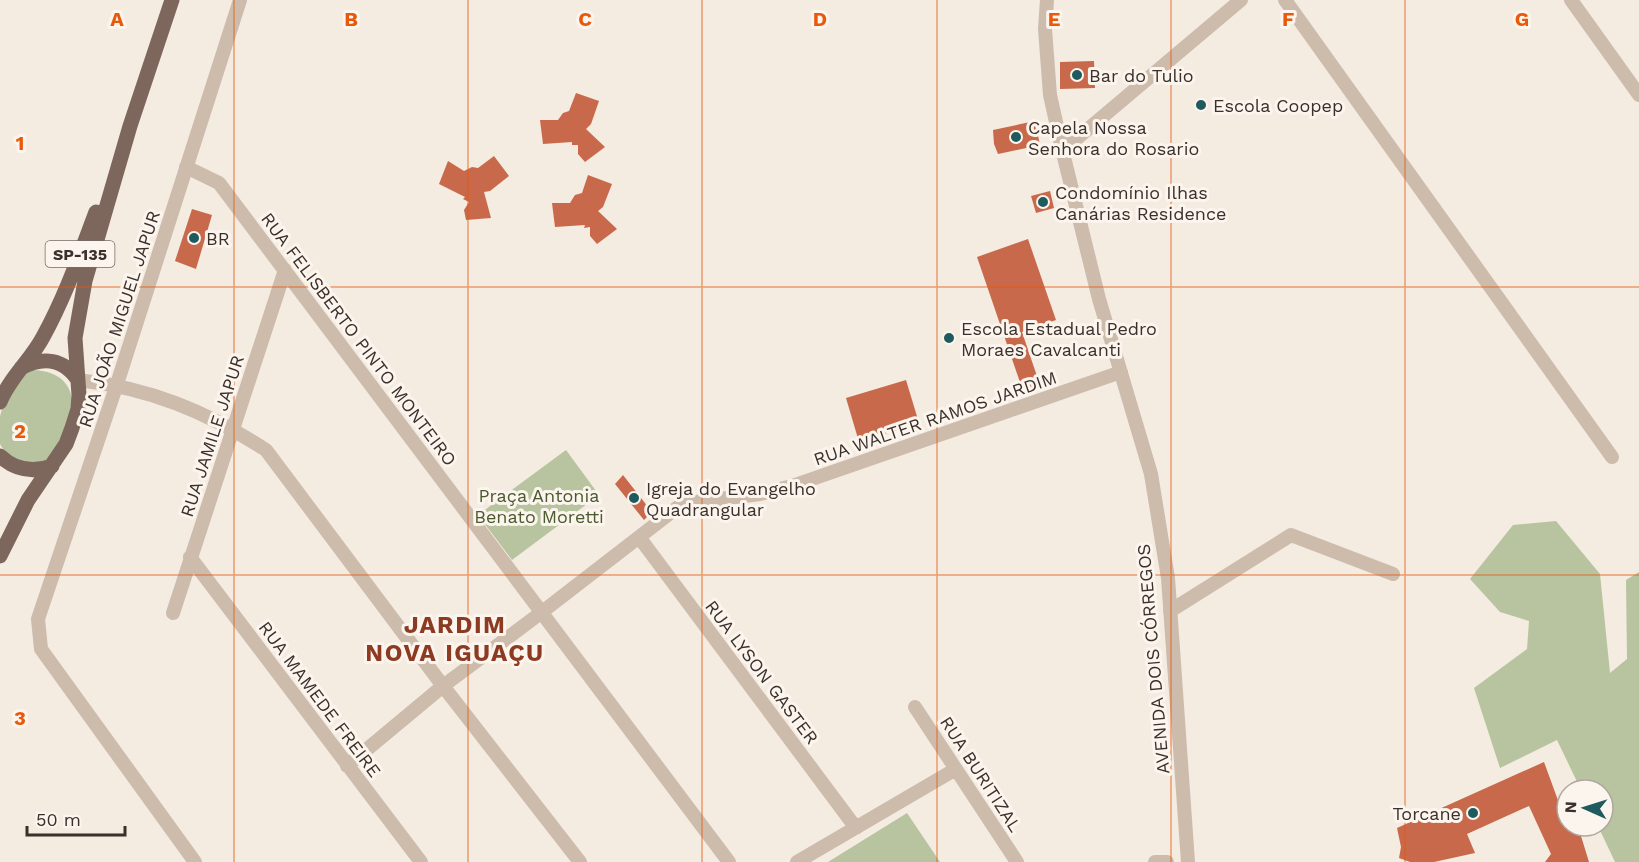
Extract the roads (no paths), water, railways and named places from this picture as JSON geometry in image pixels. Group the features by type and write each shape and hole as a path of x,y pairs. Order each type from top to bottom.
{"main road":[{"name":"SP-135","path":"0,556 28,500 52,466 72,428 78,409 75,338 85,281 130,126 172,0"},
{"name":"SP-135","path":"0,402 14,374 42,339 65,293 130,126"},
{"path":"14,374 29,363 48,360 66,366 78,380"},
{"path":"0,456 24,470 52,466"}],"street":[{"name":"RUA JOÃO MIGUEL JAPUR","path":"195,862 40,649 38,619 117,384 240,0"},
{"name":"AVENIDA DOIS CÓRREGOS","path":"1047,0 1045,29 1050,95 1062,151 1099,299 1151,474 1168,578 1188,862"},
{"path":"1062,151 1240,0"},
{"path":"1285,0 1612,457"},
{"path":"1571,0 1639,95"},
{"name":"RUA FELISBERTO PINTO MONTEIRO","path":"186,167 219,183 729,862"},
{"name":"RUA JAMILE JAPUR","path":"173,613 285,270"},
{"name":"RUA WALTER RAMOS JARDIM","path":"347,766 443,686 678,507 695,502 760,494 792,486 1121,372"},
{"path":"0,382 14,374"},
{"path":"78,380 117,384 196,410 234,429 266,450 443,686 580,862"},
{"path":"1170,611 1291,535 1393,574"},
{"name":"RUA LYSON GASTER","path":"639,537 856,828"},
{"name":"RUA MAMEDE FREIRE","path":"190,557 421,862"},
{"name":"RUA BURITIZAL","path":"915,707 1017,862"},
{"path":"796,862 956,769"},
{"path":"553,826 567,862"},
{"path":"1155,862 1167,862"}],"place":[{"name":"Bar do Tulio","path":"1077,75"},
{"name":"Escola Coopep","path":"1201,105"},
{"name":"Capela Nossa Senhora do Rosario","path":"1016,137"},
{"name":"Condomínio Ilhas Canárias Residence","path":"1043,202"},
{"name":"BR","path":"194,238"},
{"name":"Escola Estadual Pedro Moraes Cavalcanti","path":"949,338"},
{"name":"Igreja do Evangelho Quadrangular","path":"634,498"},
{"name":"Torcane","path":"1473,813"}],"district":[{"name":"JARDIM NOVA IGUAÇU","path":"455,639"}],"park label":[{"name":"Praça Antonia Benato Moretti","path":"539,505"}]}
